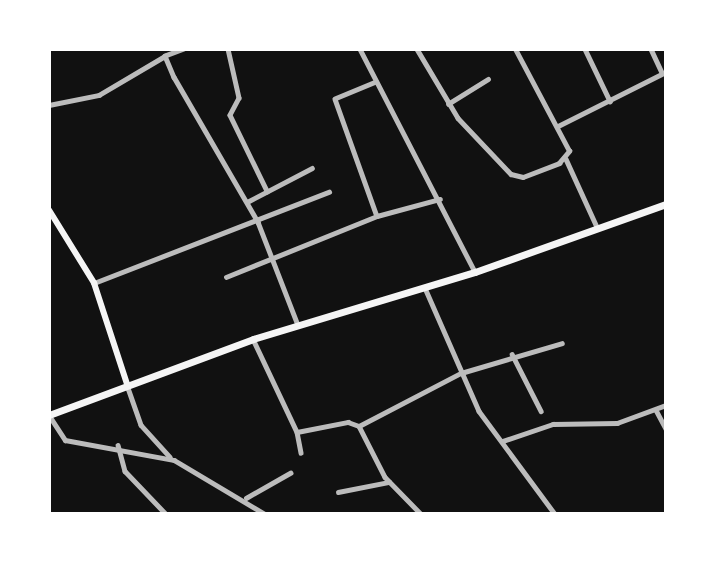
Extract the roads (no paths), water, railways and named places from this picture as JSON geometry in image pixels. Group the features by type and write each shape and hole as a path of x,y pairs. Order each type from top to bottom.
{"highway":[{"path":"49,415 127,384 253,340 475,272 666,204"}],"main road":[{"path":"49,210 94,284 127,384"}],"street":[{"path":"49,104 99,95 165,56 184,49"},
{"path":"228,49 239,97 230,115 267,191"},
{"path":"360,49 440,199 475,272"},
{"path":"417,49 448,104 514,175 566,159"},
{"path":"515,49 558,126 566,159 597,227"},
{"path":"585,49 610,101"},
{"path":"558,126 664,73 651,49"},
{"path":"165,56 183,97 247,202 276,256 298,326"},
{"path":"448,104 488,79"},
{"path":"376,82 335,99 377,216"},
{"path":"247,202 312,168"},
{"path":"94,284 330,192"},
{"path":"226,277 377,216 440,199"},
{"path":"425,287 461,373 503,441 555,514"},
{"path":"253,340 298,432 301,453"},
{"path":"359,426 461,373 512,354 562,343"},
{"path":"512,354 541,411"},
{"path":"127,384 141,425 174,460"},
{"path":"503,441 543,425 617,424 666,405"},
{"path":"656,410 666,429"},
{"path":"49,415 67,442 118,445 174,460 246,499 264,514"},
{"path":"298,432 348,422 359,426 389,482 421,514"},
{"path":"118,445 125,471 166,514"},
{"path":"246,499 290,473"},
{"path":"338,492 389,482"}]}
